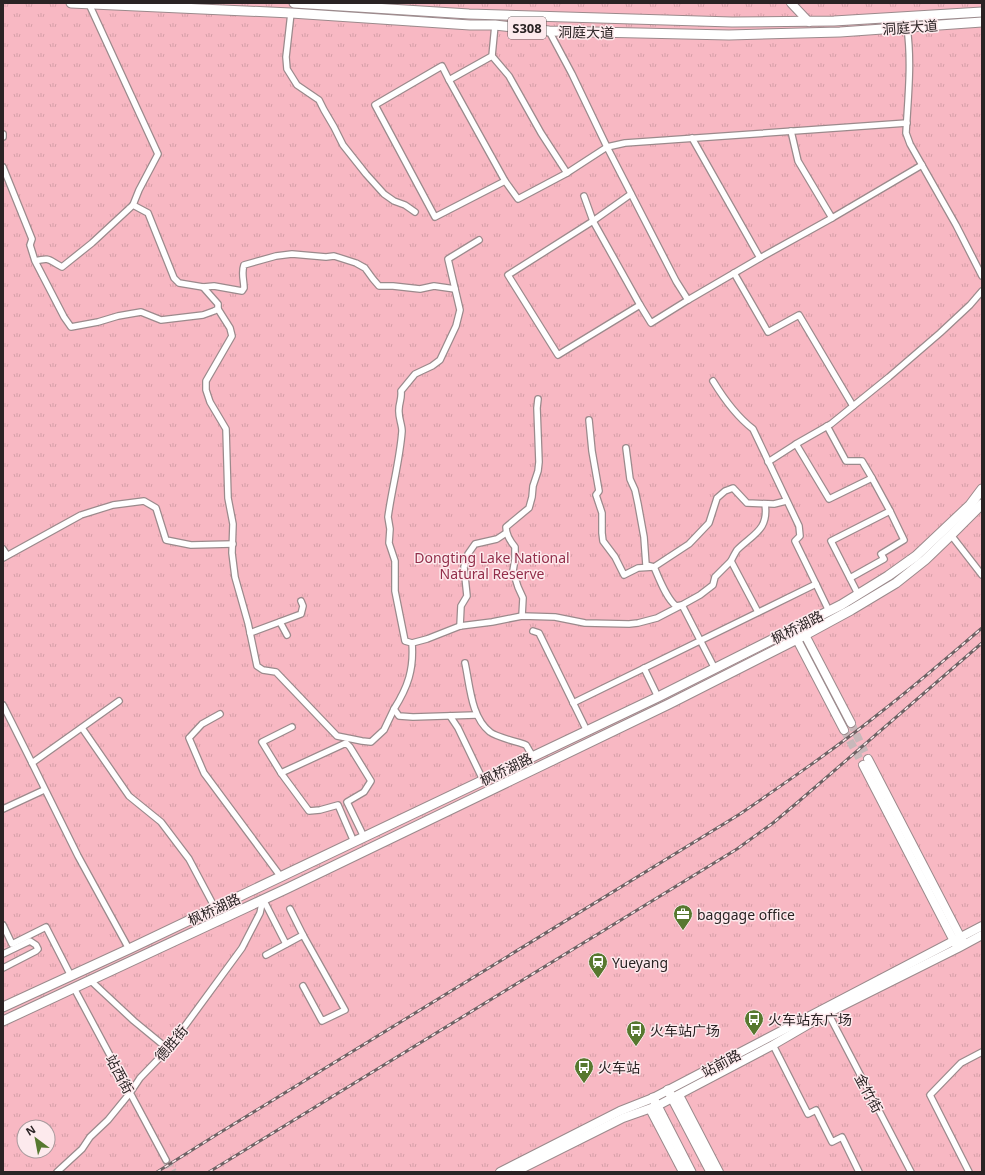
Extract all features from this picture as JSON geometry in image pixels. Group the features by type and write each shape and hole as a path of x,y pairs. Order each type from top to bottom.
{"main road":[{"name":"洞庭大道","path":"71,3 291,13 470,25 495,25 548,31 729,35 840,32 907,26 982,22"},
{"name":"洞庭大道","path":"294,3 477,15 732,22 809,22 982,12"},
{"path":"791,3 809,22"},
{"name":"枫桥湖路","path":"3,1007 129,949 533,757 715,669 829,611 888,576 916,556 970,505 982,490"},
{"name":"枫桥湖路","path":"3,1021 263,899 661,707 796,640 896,583 925,560 982,504"},
{"path":"791,630 844,730"},
{"path":"805,635 851,723"},
{"path":"866,762 959,943"},
{"name":"站前路","path":"515,1172 773,1045 828,1013 959,943 982,926"},
{"name":"站前路","path":"673,1095 959,943 982,935"},
{"path":"673,1095 711,1172"},
{"path":"673,1095 719,1172"},
{"path":"653,1105 683,1172"},
{"path":"653,1105 692,1172"},
{"name":"站前路","path":"500,1172 620,1111 653,1105"}],"street":[{"path":"35,261 45,258 62,267 92,243 133,205 139,190 158,154 89,4"},
{"path":"291,13 286,57 287,69 297,85 319,100 343,145 366,174 384,194 415,212"},
{"path":"495,25 492,56 509,76 542,134 567,173"},
{"path":"907,26 909,49 906,133 910,144 956,225 982,276"},
{"path":"548,31 572,74 607,147 676,281 688,300"},
{"path":"449,80 492,56"},
{"path":"505,180 435,218 375,105 442,66 505,180 518,199 567,173 607,147 625,143 907,123"},
{"path":"791,131 798,161 832,218"},
{"path":"692,138 760,258"},
{"path":"584,196 593,221 651,324 734,273 922,165"},
{"path":"3,167 32,239 30,245 35,261 64,317 71,327 141,312 161,320 203,315 218,308"},
{"path":"631,194 593,221 508,275 558,355 640,305"},
{"path":"133,205 148,212 174,278 179,283 203,287 214,286 242,291 244,288 242,271 244,265 276,256 292,254 326,257 334,256 356,262 366,268 372,279 379,286 420,289 434,286 455,289"},
{"path":"478,240 448,259 460,310 456,326 446,349 440,360 432,366 415,374 401,391 402,399 399,408 399,418 402,428 388,517 390,529 389,543 395,561 396,591 406,641 412,643 427,639 460,626 522,616 555,617 585,623 629,624 657,618 700,595 713,585 715,577 731,561 736,551 758,533 764,522 766,512 765,504"},
{"path":"734,273 768,332 799,315 852,406"},
{"path":"203,287 218,304 218,308 230,328 232,336 206,381 206,390 210,402 226,428 228,498 233,524 232,553 235,577 257,666 263,670 276,672 337,736 371,742 384,730 394,709 400,701 411,674 413,654 412,643"},
{"path":"768,462 827,426 940,333 970,305 982,291"},
{"path":"713,381 728,404 744,422 753,428 799,526 800,536 795,541 829,611"},
{"path":"522,616 523,598 513,571 515,547 506,533 506,527 529,508 532,497 532,486 538,471 539,462 538,399"},
{"path":"589,420 592,451 599,490 596,495 602,513 603,541 615,557 624,575 638,568 654,567 689,544 709,523 718,498 725,491 733,488 747,503 774,504 786,501"},
{"path":"827,426 846,461 862,461 890,511 904,540 881,554 884,559 850,578"},
{"path":"796,444 829,500 872,478"},
{"path":"626,448 630,479 635,490 644,537 646,565 654,567"},
{"path":"3,549 5,556 81,516 113,505 144,501 156,508 166,540 191,545 233,544"},
{"path":"858,594 831,541 890,511"},
{"path":"460,626 461,606 467,596 464,567 468,554 475,544 497,539 506,533"},
{"path":"951,535 982,575"},
{"path":"731,561 758,612"},
{"path":"654,567 672,603 676,606 682,605"},
{"path":"573,703 816,584"},
{"path":"250,633 301,614 301,601"},
{"path":"682,605 715,669"},
{"path":"280,622 287,635"},
{"path":"533,631 539,633 587,731"},
{"path":"465,663 476,715 480,721 491,733 526,744 533,757"},
{"path":"644,668 658,697"},
{"path":"32,763 119,702"},
{"path":"3,705 78,856 129,949"},
{"path":"394,709 400,716 413,717 476,715"},
{"path":"220,714 202,724 190,738 194,751 204,773 281,877"},
{"path":"450,716 458,728 484,780"},
{"path":"281,772 346,743 371,780 364,792 347,802 320,810 309,810 281,772 263,746 262,742 292,727"},
{"path":"82,728 129,796 161,822 189,859 215,908"},
{"path":"3,809 44,790"},
{"path":"347,802 364,838"},
{"path":"336,806 338,805 354,842"},
{"path":"263,899 286,944"},
{"name":"德胜街","path":"57,1172 82,1149 90,1137 108,1120 140,1078 168,1049 242,948 260,913 263,899"},
{"path":"290,909 345,1010 322,1021 303,986"},
{"path":"3,925 13,946"},
{"path":"3,954 13,946 46,927 71,976"},
{"path":"266,955 303,935"},
{"path":"3,968 38,949 36,945 30,941 13,946"},
{"path":"90,980 134,1021 168,1049"},
{"name":"站西街","path":"74,988 166,1160"},
{"name":"金竹街","path":"828,1013 911,1172"},
{"path":"773,1045 808,1114 816,1110 832,1142 842,1137 859,1172"},
{"path":"969,1172 930,1095 961,1064 982,1052"}],"green space":[{"name":"Dongting Lake National Natural Reserve","path":"3,3 982,3 982,1172 3,1172"}],"tunnel":[{"path":"851,723 868,759"},
{"path":"844,730 863,765"},
{"path":"166,1160 173,1172"}],"railway":[{"path":"157,1172 740,814 812,764 894,702 982,628"},
{"path":"209,1172 737,849 773,823 798,802 982,643"}],"place":[{"name":"baggage office","path":"683,931"},
{"name":"Yueyang","path":"598,979"},
{"name":"火车站东广场","path":"754,1036"},
{"name":"火车站广场","path":"636,1047"},
{"name":"火车站","path":"584,1084"}]}
